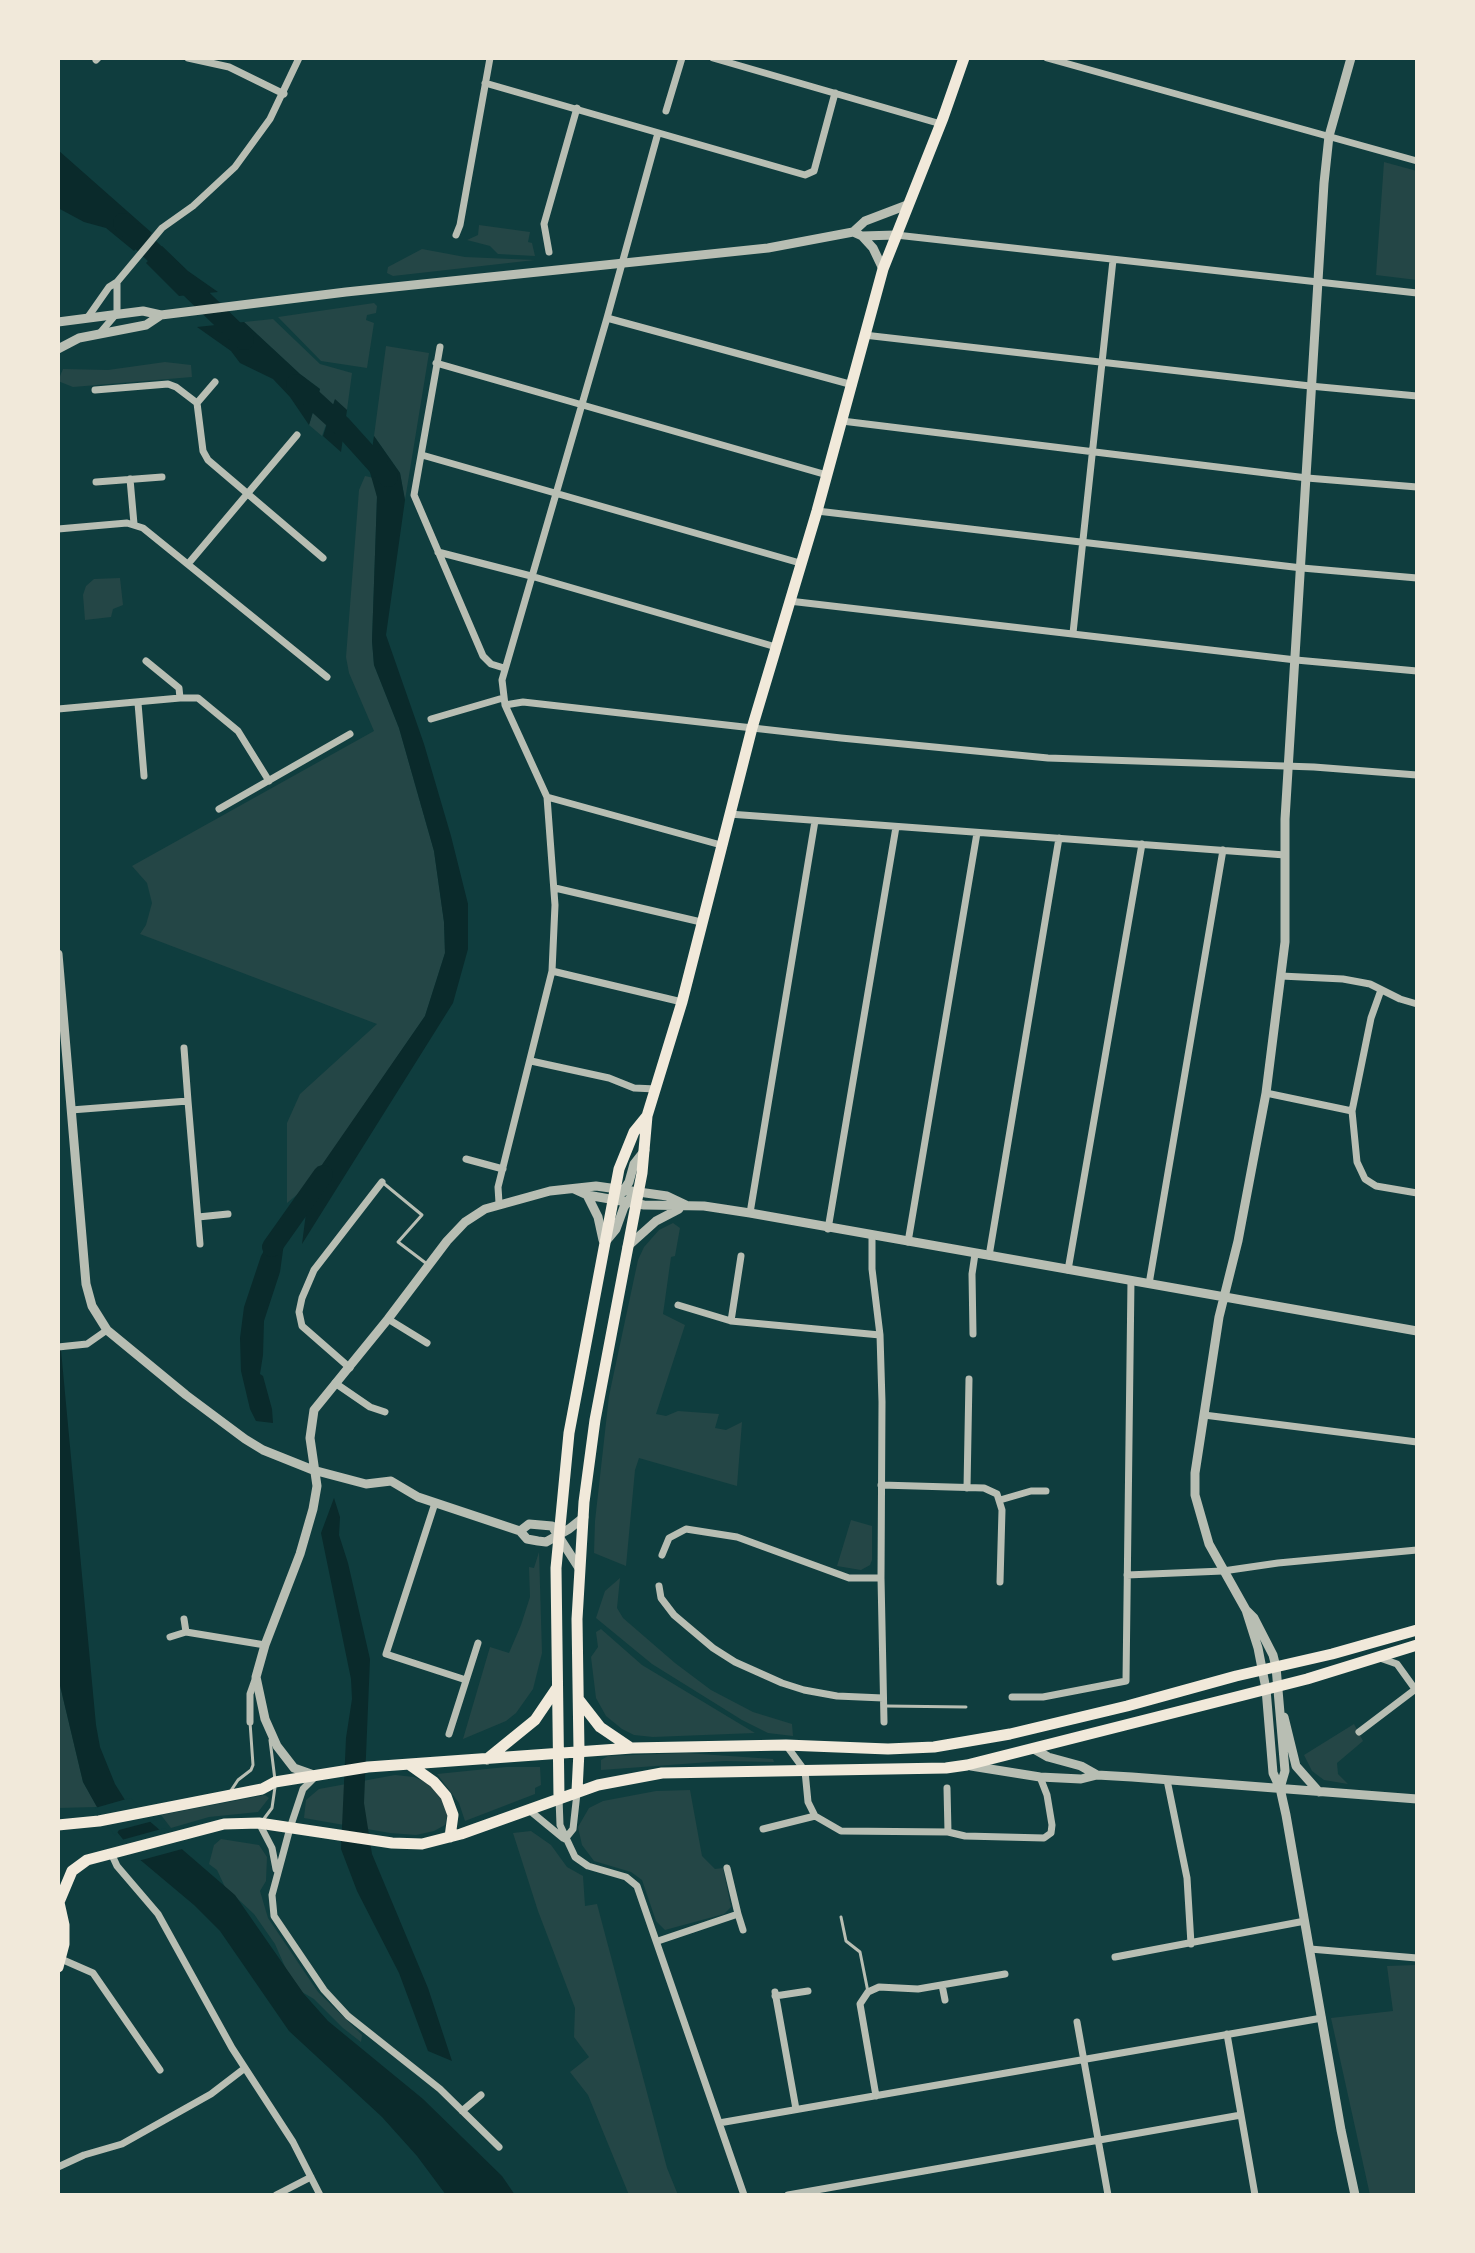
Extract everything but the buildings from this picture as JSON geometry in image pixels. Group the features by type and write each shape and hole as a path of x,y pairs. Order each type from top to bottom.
{"main road":[{"path":"577,1791 579,1568 584,1517 595,1420 633,1199 645,1149 647,1116 682,1002 752,728 853,385 883,269 964,58"},
{"path":"559,1798 556,1689 558,1536 569,1433 604,1243 630,1139 647,1116"},
{"path":"58,1825 99,1821 262,1789 275,1782 368,1767 632,1748 786,1745 919,1748 1010,1734 1417,1630"},
{"path":"60,1963 64,1925 59,1900 75,1868 87,1860 177,1835 224,1824 259,1823 422,1844 450,1837 577,1791 662,1773 967,1765 1272,1687 1417,1645"},
{"path":"486,1760 529,1726 556,1689"},
{"path":"579,1700 600,1727 632,1748"},
{"path":"1010,1734 1034,1749"},
{"path":"410,1765 434,1782 446,1796 453,1815 450,1837"}],"street":[{"path":"188,58 229,67 284,94"},
{"path":"88,317 109,287 117,282 162,228 193,206 235,167 270,119 299,58"},
{"path":"456,235 490,58"},
{"path":"666,111 682,58"},
{"path":"713,58 941,124"},
{"path":"1047,58 1417,161"},
{"path":"1351,58 1329,136 1310,386 1285,855 1285,942 1266,1093 1224,1296 1195,1473 1195,1495 1209,1544 1246,1610 1254,1618 1276,1667 1272,1687 1273,1773 1280,1788 1355,2195"},
{"path":"485,83 809,175 814,171 835,93"},
{"path":"549,252 544,224 577,108"},
{"path":"499,1203 503,1169 552,971 555,888 547,797 504,701 504,668 658,133"},
{"path":"857,234 865,221 907,205"},
{"path":"857,234 877,254 883,269"},
{"path":"58,322 143,311 161,315 768,248 857,234 896,235 1417,293"},
{"path":"1073,633 1113,260"},
{"path":"100,333 117,313 117,282"},
{"path":"58,349 79,338 146,325 161,315"},
{"path":"607,318 853,385"},
{"path":"864,335 1417,396"},
{"path":"440,347 414,495 483,656 491,664 504,668"},
{"path":"436,363 827,475"},
{"path":"215,382 197,403 203,451 208,460 323,558"},
{"path":"95,390 168,384 197,403"},
{"path":"842,421 1307,478 1417,487"},
{"path":"188,564 297,435"},
{"path":"422,455 800,563"},
{"path":"96,482 162,477"},
{"path":"130,479 134,524"},
{"path":"817,511 1302,568 1417,578"},
{"path":"58,529 134,524 150,532 327,677"},
{"path":"438,552 776,647"},
{"path":"789,601 1296,660 1417,671"},
{"path":"146,661 179,688 180,698"},
{"path":"58,709 198,698 238,731 269,781"},
{"path":"431,719 504,701 523,702 1048,758 1417,775"},
{"path":"138,703 144,776"},
{"path":"219,809 350,734"},
{"path":"547,797 721,845"},
{"path":"729,814 1285,855"},
{"path":"750,1213 815,821"},
{"path":"828,1229 896,827"},
{"path":"908,1242 977,833"},
{"path":"989,1256 1059,838"},
{"path":"1068,1270 1142,844"},
{"path":"1149,1284 1223,850"},
{"path":"555,888 701,922"},
{"path":"58,954 86,1284 92,1306 107,1330 245,1439 263,1450 313,1470 366,1484 391,1481 435,1503 520,1531 527,1539 538,1541 546,1542 558,1536 584,1517"},
{"path":"552,971 682,1002"},
{"path":"1281,976 1343,979 1370,984 1417,1004"},
{"path":"1381,990 1371,1018 1352,1111 1357,1162 1365,1179 1376,1186 1417,1193"},
{"path":"184,1048 200,1244"},
{"path":"531,1061 609,1078 634,1088 656,1089"},
{"path":"1266,1093 1352,1111"},
{"path":"71,1110 188,1101"},
{"path":"618,1192 645,1149"},
{"path":"466,1159 503,1169"},
{"path":"350,1368 302,1326 299,1312 314,1270 382,1182"},
{"path":"250,1722 250,1694 313,1509 317,1486 310,1438 314,1410 388,1319 427,1264 465,1222 499,1203 550,1191 596,1186 633,1199 667,1196 686,1205 750,1213 1417,1331"},
{"path":"574,1189 587,1195 618,1192 633,1199"},
{"path":"587,1195 598,1217 604,1243"},
{"path":"604,1243 633,1199"},
{"path":"627,1247 656,1221 686,1205"},
{"path":"198,1217 228,1214"},
{"path":"872,1237 872,1269 880,1335 884,1722"},
{"path":"973,1334 972,1274 975,1254"},
{"path":"731,1321 741,1256"},
{"path":"1012,1697 1043,1697 1126,1681 1131,1280"},
{"path":"678,1305 731,1321 880,1335"},
{"path":"388,1319 427,1343"},
{"path":"58,1347 87,1344 107,1330"},
{"path":"967,1488 969,1379"},
{"path":"335,1383 370,1407 385,1412"},
{"path":"1204,1415 1417,1442"},
{"path":"881,1485 991,1490 1000,1500 1000,1582"},
{"path":"1000,1500 1031,1491 1046,1491"},
{"path":"435,1503 386,1654 466,1680"},
{"path":"520,1531 529,1524 552,1526 579,1568"},
{"path":"662,1555 669,1538 686,1529 747,1540 849,1578 881,1578"},
{"path":"1127,1575 1223,1571 1292,1561 1417,1550"},
{"path":"659,1586 665,1606 687,1628 735,1662 804,1690 883,1702"},
{"path":"651,1599 661,1598"},
{"path":"1246,1610 1262,1670 1279,1702 1296,1766 1319,1792"},
{"path":"184,1619 186,1632"},
{"path":"170,1637 186,1632 265,1645"},
{"path":"449,1734 478,1643"},
{"path":"1359,1732 1410,1696 1416,1688 1397,1664 1380,1658"},
{"path":"256,1677 266,1724 277,1746 294,1768 320,1775"},
{"path":"1279,1702 1285,1771 1280,1788"},
{"path":"786,1745 805,1771 808,1802 815,1816 841,1831 948,1832 965,1836 1037,1839 1051,1833 1047,1795 1040,1777"},
{"path":"1034,1749 1097,1775"},
{"path":"967,1765 1040,1777 1081,1779 1097,1775 1417,1799"},
{"path":"320,1775 303,1789 290,1828 271,1900 274,1916 324,1990 348,2016 440,2089 499,2147"},
{"path":"1167,1780 1187,1878 1191,1944"},
{"path":"947,1788 948,1832"},
{"path":"565,1839 573,1829 577,1791"},
{"path":"559,1798 560,1825 580,1862 633,1881 658,1941 744,2195"},
{"path":"528,1809 565,1839"},
{"path":"763,1829 815,1816"},
{"path":"259,1823 272,1848 277,1875"},
{"path":"111,1853 117,1866 158,1914 188,1965 200,1994 293,2142 320,2195"},
{"path":"727,1868 743,1930"},
{"path":"658,1941 738,1914"},
{"path":"1115,1957 1305,1921"},
{"path":"1310,1949 1417,1958"},
{"path":"60,1963 93,1973 160,2070"},
{"path":"876,2096 860,2004 868,1992 879,1987 908,1990 1005,1974"},
{"path":"942,1985 945,2000"},
{"path":"796,2109 775,1994 808,1991"},
{"path":"719,2123 1322,2018"},
{"path":"1077,2022 1108,2195"},
{"path":"1227,2034 1254,2195"},
{"path":"58,2167 84,2155 122,2144 211,2094 245,2068"},
{"path":"462,2111 481,2095"},
{"path":"788,2195 1241,2115"},
{"path":"276,2195 311,2177"}],"lane":[{"path":"382,1182 422,1215 398,1242 427,1264"},
{"path":"883,1702 966,1707"},
{"path":"228,1795 253,1765 255,1754 250,1722"},
{"path":"259,1823 272,1808 275,1782 274,1759 266,1724"},
{"path":"841,1917 846,1941 860,1952 868,1992"}],"shaded area":[{"path":"58,150 152,233 134,251 106,228 84,222 58,208"},
{"path":"1384,162 1417,171 1417,280 1376,275"},
{"path":"479,225 530,232 528,242 532,243 535,256 498,254 490,246 467,240 478,235"},
{"path":"162,246 188,271 218,292 179,296 146,263"},
{"path":"422,249 465,257 535,260 393,276 387,273 388,267"},
{"path":"374,303 376,313 367,315 366,320 374,323 367,368 321,361 278,317"},
{"path":"273,319 320,364 352,373 347,410 335,400 322,436 309,425 320,389 244,322"},
{"path":"244,322 320,389 309,425 273,379 240,363 231,351 197,327"},
{"path":"386,346 429,353 405,500 400,473 374,436"},
{"path":"165,362 191,365 192,377 73,387 58,381 63,369 108,370"},
{"path":"335,399 347,410 341,452 323,436"},
{"path":"374,436 400,473 405,500 386,635 424,744 451,836 468,904 468,949 453,1003 302,1244 310,1182 425,1016 445,953 434,851 399,728 374,665 372,641 377,497 369,469"},
{"path":"365,476 374,478 377,497 372,641 374,665 399,728 434,851 445,953 425,1016 310,1184 287,1203 287,1123 300,1094 377,1024 140,934 152,903 147,883 132,866 374,731 349,673 346,657 359,490"},
{"path":"120,578 123,605 113,609 111,617 85,620 83,595 86,586 94,579"},
{"path":"289,1207 280,1272 264,1321 260,1374 272,1409 273,1423 256,1421 250,1409 241,1371 240,1338 244,1307 261,1256"},
{"path":"673,1223 680,1228 675,1256 671,1257 663,1314 685,1325 656,1414 666,1416 678,1411 719,1414 715,1428 726,1430 742,1422 737,1486 639,1458 635,1470 626,1566 594,1553 609,1396 638,1260 644,1247 659,1230"},
{"path":"58,1318 96,1725 100,1747 115,1784 125,1800 235,1895 304,1994 328,2021 423,2099 502,2176 515,2195 446,2195 382,2117 289,2031 220,1931 138,1858 97,1807 83,1782 58,1677"},
{"path":"334,1498 340,1517 339,1535 370,1659 364,1803 372,1854 428,1988 452,2061 428,2051 399,1973 357,1891 341,1849 346,1738 352,1699 351,1679 321,1533"},
{"path":"851,1520 872,1526 872,1560 861,1570 837,1566"},
{"path":"539,1552 542,1653 533,1689 516,1713 506,1721 463,1739 490,1647 509,1653 521,1625 530,1597 529,1567 534,1568"},
{"path":"620,1578 617,1608 623,1618 711,1690 753,1712 792,1724 793,1736 768,1733 742,1720 652,1664 596,1618 605,1591"},
{"path":"601,1629 642,1665 755,1733 653,1737 634,1735 622,1729 606,1716 596,1698 591,1657 598,1647 596,1632"},
{"path":"58,1677 83,1782 97,1807 58,1808"},
{"path":"1354,1724 1363,1741 1337,1763 1338,1774 1348,1784 1324,1780 1312,1771 1304,1755"},
{"path":"686,1753 773,1759 774,1762 724,1761 601,1770 601,1760 608,1756"},
{"path":"540,1767 541,1785 535,1788 535,1794 465,1821 459,1803 437,1774"},
{"path":"395,1775 414,1777 430,1784 440,1794 448,1812 445,1825 416,1835 304,1818 306,1800 319,1789"},
{"path":"690,1790 702,1856 715,1869 723,1868 731,1907 724,1914 665,1930 656,1921 642,1880 631,1872 594,1861 582,1845 578,1827 589,1808 603,1801 656,1791"},
{"path":"265,1795 269,1798 258,1812 209,1817 171,1828 161,1815"},
{"path":"531,1831 551,1845 567,1867 583,1876 585,1906 597,1904 667,2168 678,2195 629,2195 588,2095 570,2072 589,2057 574,2037 575,2008 538,1911 513,1833"},
{"path":"221,1839 259,1845 267,1857 266,1881 260,1891 268,1918 318,1992 362,2035 361,2042 314,1999 302,1992 254,1914 225,1887 217,1870 209,1864 214,1845"},
{"path":"1417,1965 1417,2195 1370,2195 1331,2018 1393,2011 1387,1966"}],"pier":[{"path":"130,1798 157,1820 119,1830 115,1836 95,1808"},
{"path":"165,1828 186,1848 138,1861 118,1841"}],"waterway":[{"path":"123,223 244,340"},
{"path":"296,384 342,426 388,477"},
{"path":"272,1247 323,1175"}]}
